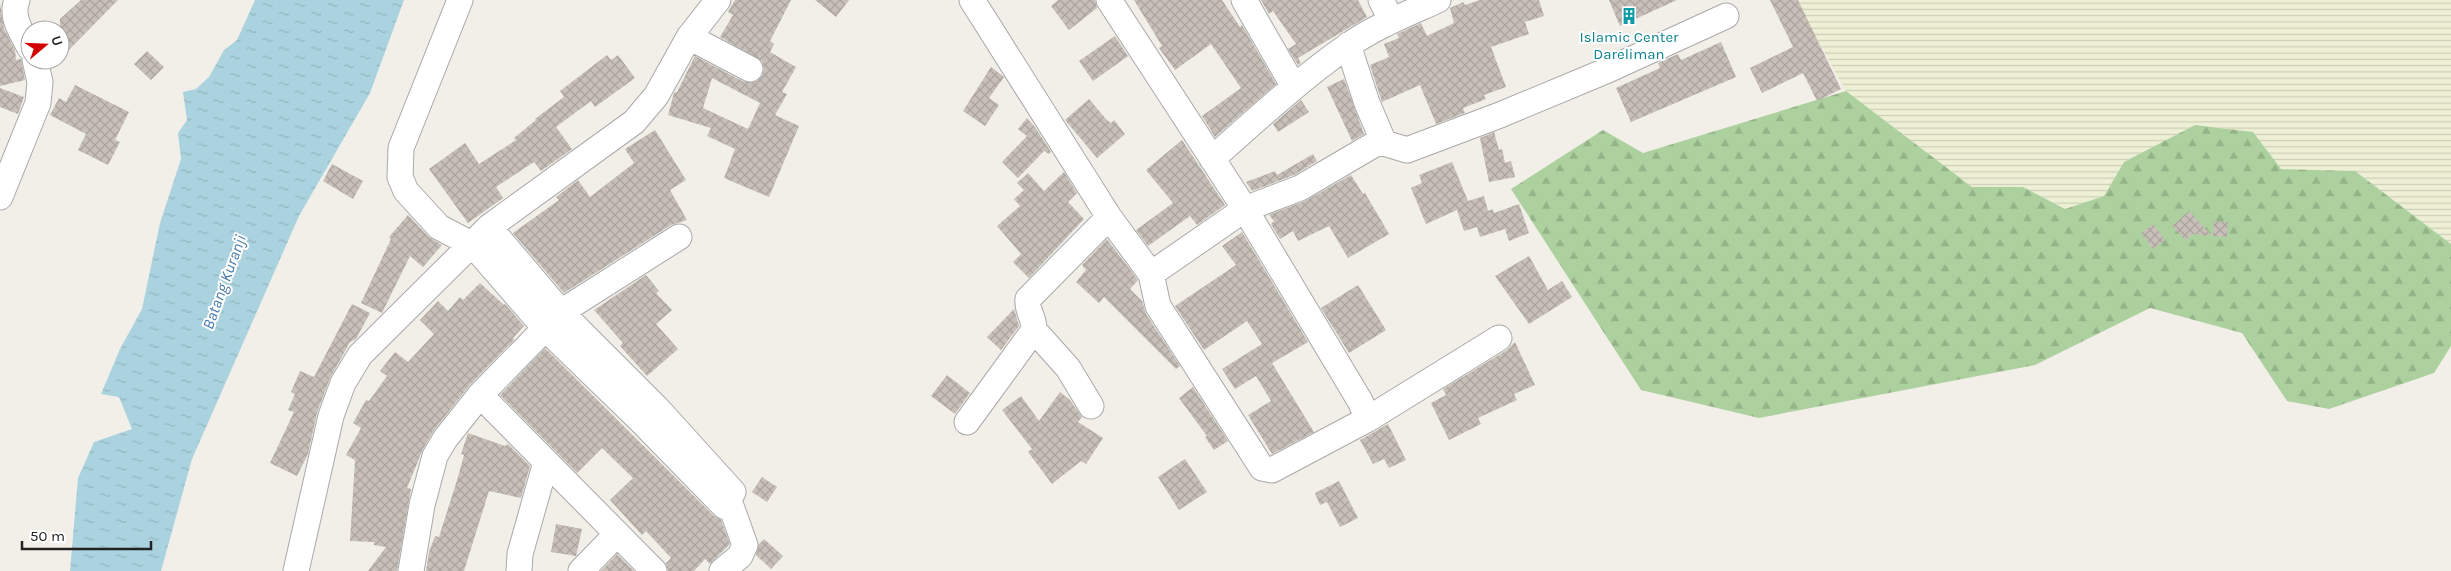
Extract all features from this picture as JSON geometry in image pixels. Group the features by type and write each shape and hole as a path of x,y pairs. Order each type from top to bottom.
{"street":[{"path":"17,0 14,10 15,19 20,29"},
{"path":"460,0 401,148 400,177 406,191 415,203 440,227 481,236 553,320 648,414 732,490 736,499 732,506 744,545 740,556 722,571"},
{"path":"296,571 328,425 343,383 360,356 481,236 634,122 656,96 689,37 718,0"},
{"path":"972,0 1109,218 1151,274 1158,306 1262,468 1272,470 1368,419 1499,338"},
{"path":"1109,0 1245,209 1360,401 1368,419"},
{"path":"1244,0 1294,86"},
{"path":"1212,159 1294,86 1348,45 1387,10 1438,0"},
{"path":"1151,274 1245,209 1300,188 1375,144 1384,143 1407,150 1500,115 1608,70 1726,16"},
{"path":"689,37 750,69"},
{"path":"1348,45 1367,103 1384,143"},
{"path":"0,196 38,103 40,82 37,70"},
{"path":"1091,406 1068,368 1034,330 1027,306 1028,299 1109,218"},
{"path":"411,571 422,505 435,456 445,439 480,394 553,320 679,237"},
{"path":"967,422 1034,330"},
{"path":"480,394 654,571"},
{"path":"519,571 520,554 546,462"},
{"path":"582,571 617,534"}],"green space":[{"path":"1795,0 2451,0 2451,244 2355,171 2281,170 2253,132 2195,125 2124,162 2104,196 2065,209 2023,187 1972,187 1846,91"},
{"path":"1846,91 1972,187 2023,187 2065,209 2104,196 2124,162 2195,125 2253,132 2281,169 2355,171 2451,244 2451,346 2434,373 2329,409 2287,401 2242,333 2150,308 2035,365 1759,418 1641,390 1511,189 1603,130 1643,153"}],"water":[{"name":"Batang Kuranji","path":"255,0 404,0 370,93 299,216 192,459 161,571 70,571 78,478 94,442 132,429 119,397 101,394 120,349 142,309 160,223 181,159 178,133 187,120 183,92 196,89 209,77 224,50 237,40"}],"building":[{"path":"81,0 118,0 70,49 70,20 60,19"},
{"path":"735,0 791,0 770,41 774,44 770,52 796,67 782,92 787,94 775,115 799,126 769,197 724,178 735,149 707,136 711,128 668,115 674,93 677,92 695,56 744,82 757,81 762,76 764,69 762,61 720,37 733,15 728,12","holes":["712,78 760,103 748,129 703,108"]},
{"path":"815,0 849,0 836,17"},
{"path":"1058,0 1095,0 1097,8 1069,30 1051,6"},
{"path":"1134,0 1222,0 1240,27 1242,25 1276,84 1215,137 1202,116 1241,88 1211,44 1175,70 1159,48 1162,46"},
{"path":"1261,0 1358,0 1367,17 1298,58 1301,63 1298,65 1288,49 1296,44 1273,11 1269,14"},
{"path":"1480,0 1539,0 1544,16 1525,22 1529,34 1491,47 1506,87 1484,95 1486,99 1463,108 1465,113 1436,124 1420,85 1382,102 1370,65 1389,57 1384,44 1399,38 1397,34 1421,23 1427,36 1454,23 1450,8 1463,2 1465,5"},
{"name":"Islamic Center Dareliman","path":"1609,0 1677,0 1620,26"},
{"path":"1770,0 1798,0 1841,89 1817,101 1803,73 1762,93 1750,68 1793,47"},
{"path":"0,3 4,29 15,50 16,60 20,59 20,70 23,70 25,80 0,86"},
{"path":"1115,36 1128,56 1093,81 1079,61"},
{"path":"1721,42 1736,77 1631,122 1616,88 1660,68 1658,63 1678,54 1681,60"},
{"path":"147,51 164,67 151,80 134,64"},
{"path":"607,55 611,60 618,55 635,78 595,107 591,101 556,127 572,149 541,171 534,162 496,187 503,198 468,223 429,169 465,143 479,164 516,140 514,138 535,119 564,97 560,91"},
{"path":"991,67 1004,77 989,98 999,105 985,126 963,111"},
{"path":"1344,79 1364,134 1352,141 1327,87"},
{"path":"75,85 129,112 115,140 120,142 108,165 78,150 86,134 50,115 59,98 66,102"},
{"path":"0,88 24,97 18,114 0,107"},
{"path":"1089,99 1106,119 1111,123 1114,120 1125,134 1097,158 1065,120"},
{"path":"1301,100 1309,112 1278,132 1273,124"},
{"path":"1027,118 1051,152 1049,154 1044,151 1018,178 1002,162 1027,136 1018,129"},
{"path":"655,130 686,180 670,190 687,220 671,225 564,293 513,233 559,200 556,197 578,180 590,197 634,163 625,149"},
{"path":"1494,132 1499,150 1502,149 1505,163 1511,161 1515,177 1489,182 1480,138"},
{"path":"1182,140 1225,205 1197,225 1190,216 1148,246 1136,230 1173,203 1146,170"},
{"path":"1313,154 1317,161 1294,175 1252,191 1246,182 1275,171 1277,175"},
{"path":"1452,162 1468,201 1484,196 1488,211 1493,209 1494,213 1519,204 1529,233 1509,241 1505,229 1480,237 1477,227 1464,231 1457,210 1426,224 1411,188 1422,183 1419,175"},
{"path":"332,164 363,181 353,199 323,181"},
{"path":"1064,172 1077,193 1068,202 1084,219 1029,278 1013,262 1021,254 997,226 1020,206 1014,199 1024,190 1017,183 1028,173 1044,191"},
{"path":"1351,175 1363,194 1365,193 1389,234 1348,258 1329,226 1298,241 1293,231 1280,239 1271,224 1274,221 1269,215 1307,200"},
{"path":"2189,211 2212,236 2192,234 2186,240 2172,226"},
{"path":"408,215 429,237 442,245 423,267 410,256 382,313 361,303 391,239 389,237"},
{"path":"2214,221 2228,222 2227,237 2213,236"},
{"path":"2153,224 2165,240 2153,249 2141,233"},
{"path":"1242,232 1308,342 1272,363 1314,432 1272,454 1248,415 1271,401 1256,376 1235,389 1222,369 1262,344 1247,321 1204,350 1175,306 1236,265 1222,246"},
{"path":"1107,239 1138,280 1130,289 1142,301 1146,314 1180,366 1176,369 1104,297 1099,303 1076,282 1086,270 1082,265"},
{"path":"1529,256 1548,290 1562,281 1572,297 1529,324 1495,276"},
{"path":"646,275 659,291 656,293 672,310 656,324 678,349 647,376 620,346 623,343 594,310"},
{"path":"480,283 505,304 524,326 513,338 514,340 469,386 434,430 423,449 407,488 411,489 397,571 368,571 386,547 374,545 374,542 350,541 355,460 346,455 361,428 353,423 366,400 369,401 387,376 380,371 395,352 408,362 434,334 420,320 438,301 448,311 460,297 463,300"},
{"path":"1358,285 1386,330 1349,353 1321,308"},
{"path":"352,304 370,313 356,339 350,342 330,378 317,413 308,454 297,476 270,463 294,412 288,410 295,394 291,392 300,371 314,377"},
{"path":"1014,309 1019,326 1001,350 987,337"},
{"path":"1515,342 1535,385 1514,394 1517,400 1478,418 1481,424 1449,440 1431,403 1446,395 1443,389 1507,350"},
{"path":"545,348 713,515 721,520 730,544 710,564 705,559 694,571 668,571 666,563 671,558 646,531 642,535 610,500 633,478 602,448 577,473 500,395"},
{"path":"947,375 970,393 955,414 931,396"},
{"path":"1193,387 1228,441 1214,450 1205,437 1207,436 1179,398"},
{"path":"1060,392 1070,400 1082,417 1078,422 1103,438 1086,464 1081,461 1052,484 1028,452 1032,449 1002,410 1021,396 1039,421"},
{"path":"1388,424 1406,460 1389,468 1384,459 1373,464 1360,440"},
{"path":"468,433 505,446 508,444 530,466 521,498 489,491 464,571 426,571 429,552 435,536 439,537 458,477 464,455 461,454"},
{"path":"1185,459 1207,492 1179,510 1158,477"},
{"path":"762,477 777,487 767,502 752,492"},
{"path":"1339,481 1358,518 1340,527 1327,502 1320,505 1315,493"},
{"path":"556,524 582,529 576,556 551,552"},
{"path":"764,539 783,556 771,569 756,555 758,545"},
{"path":"617,554 634,571 601,571"}],"place":[{"name":"Islamic Center Dareliman","path":"1629,16"}]}
